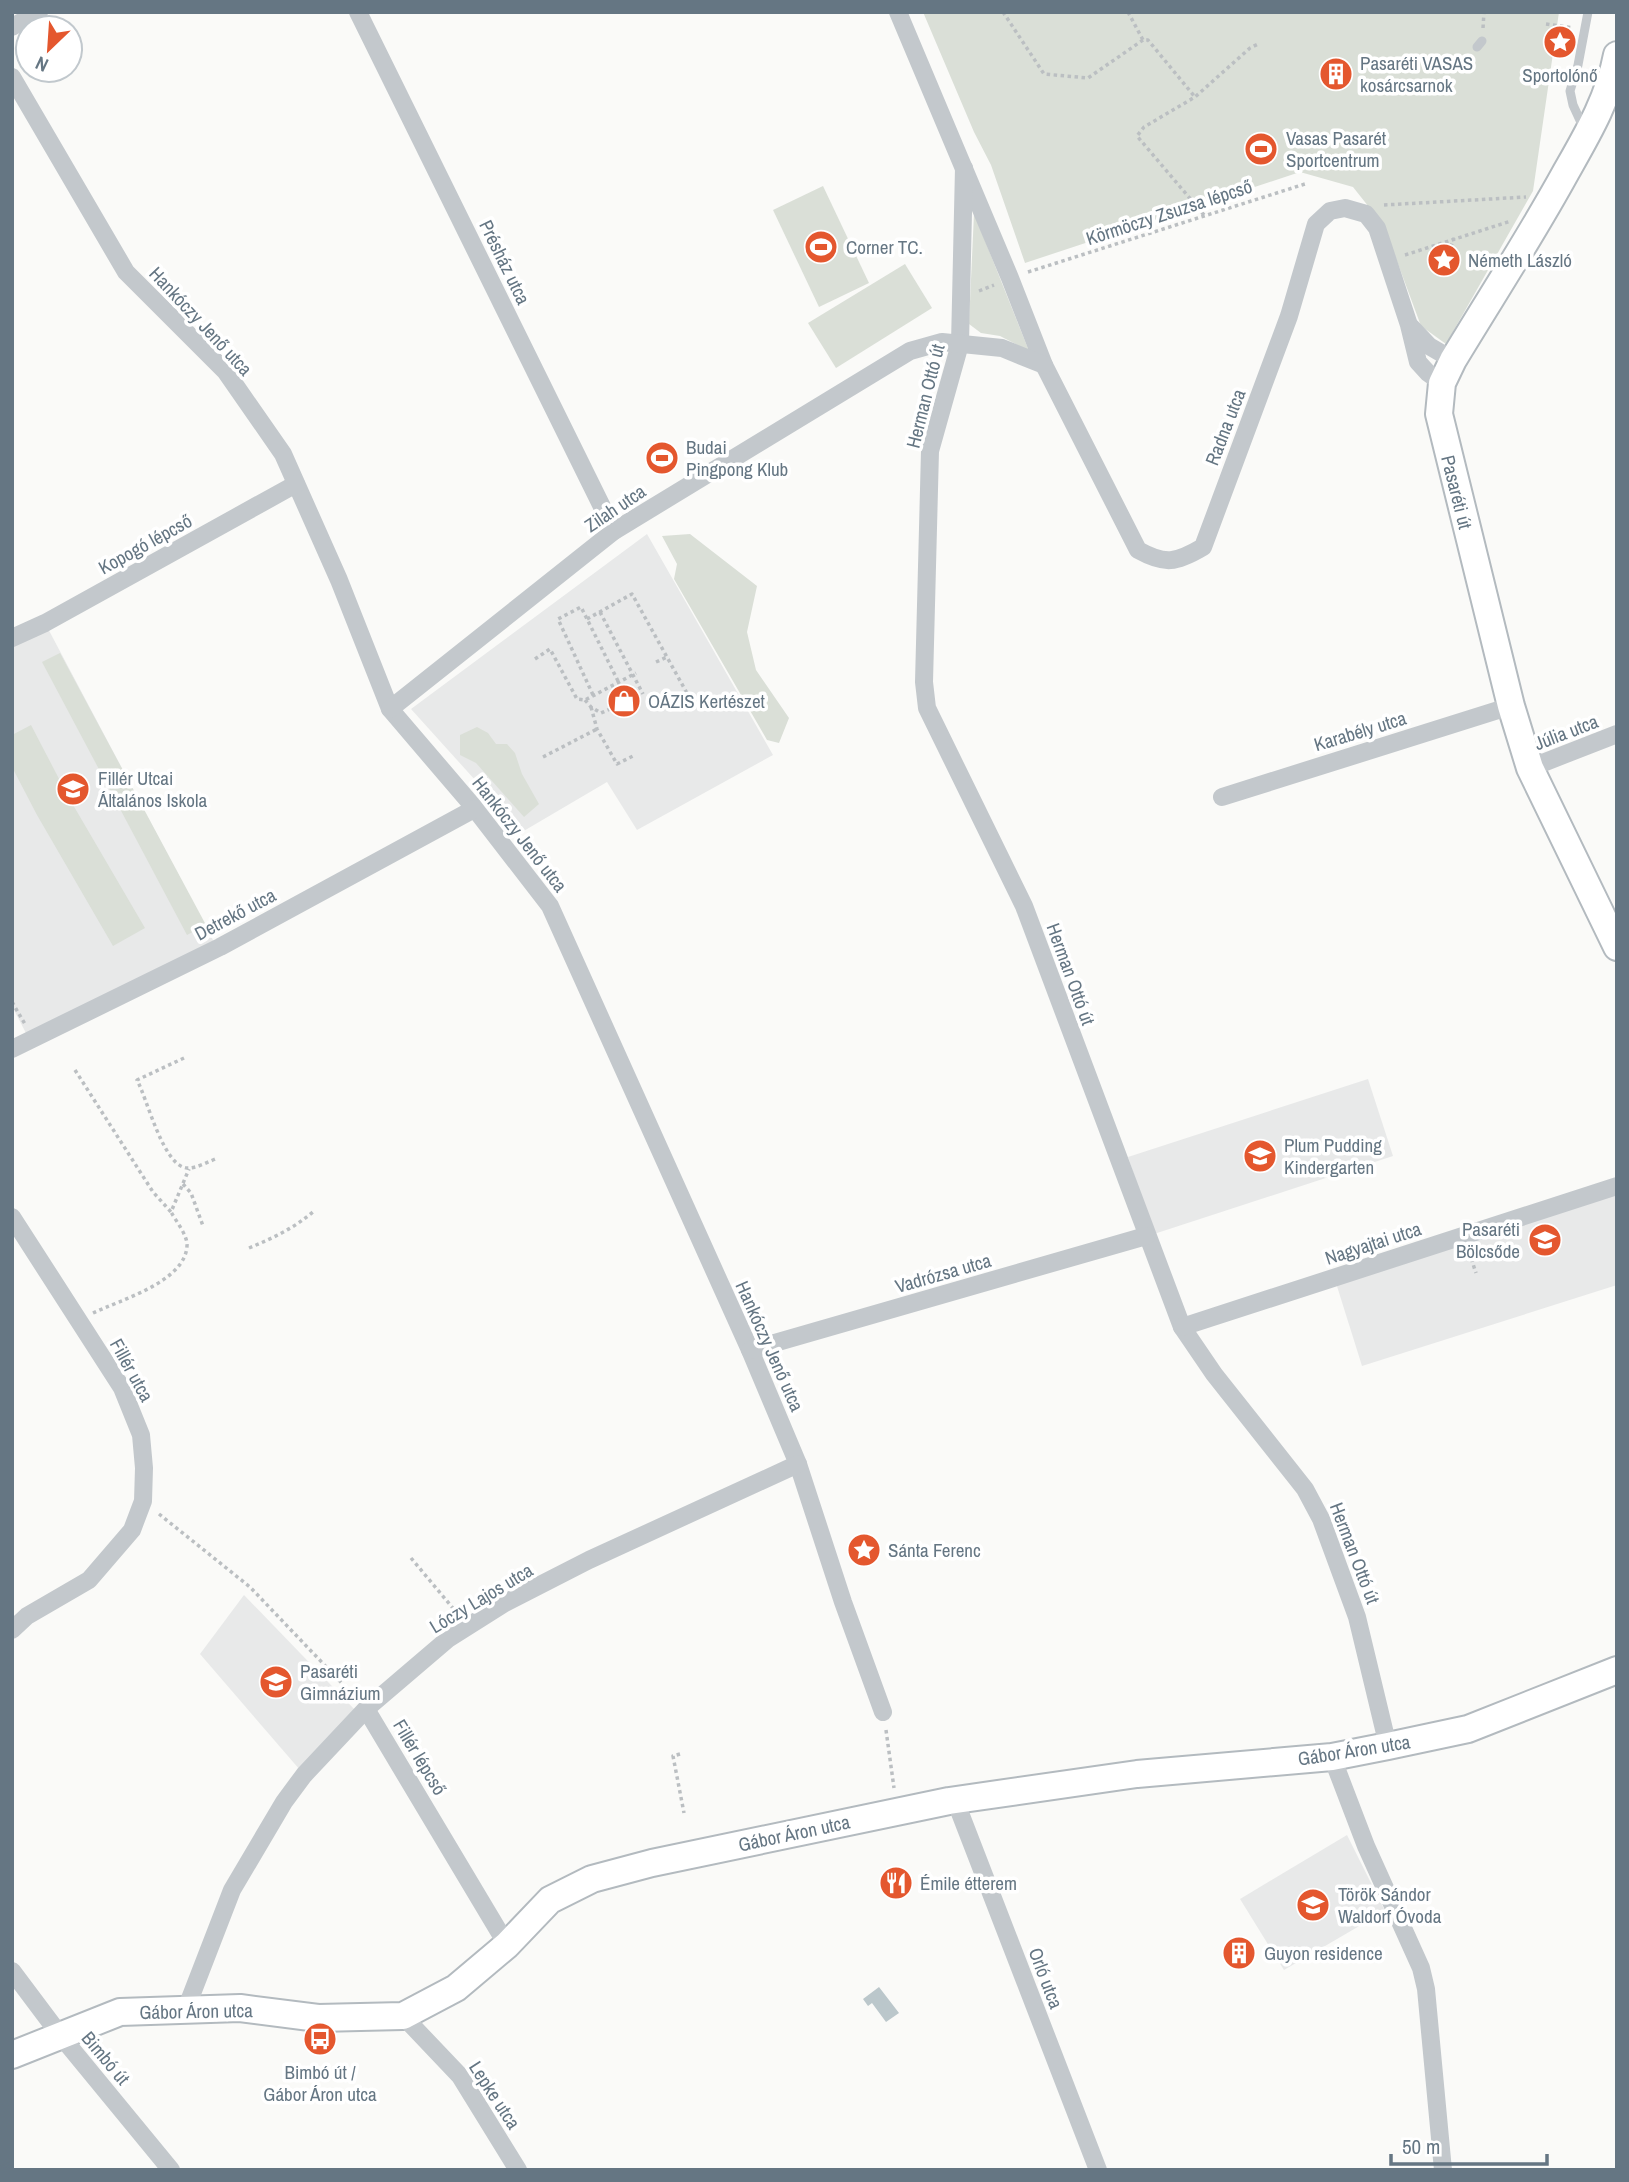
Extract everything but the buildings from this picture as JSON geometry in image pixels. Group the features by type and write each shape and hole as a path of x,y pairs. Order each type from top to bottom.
{"street":[{"path":"12,27 39,12"},
{"name":"Présház utca","path":"358,12 614,531"},
{"name":"Herman Ottó út","path":"898,12 1010,278"},
{"name":"Pasaréti út","path":"1614,932 1530,768 1511,706 1439,414 1448,372 1587,134 1616,62"},
{"name":"Hankóczy Jenő utca","path":"12,77 126,272 226,372 283,454 339,580 390,709 474,809 550,906 750,1350 798,1464 843,1602 883,1712"},
{"name":"Herman Ottó út","path":"964,168 960,344 930,451 924,682 927,708 1024,906 1182,1327 1214,1374 1305,1489 1321,1519 1357,1617 1388,1746"},
{"path":"1345,208 1366,214 1377,228 1409,325 1418,362 1428,373 1448,372"},
{"name":"Radna utca","path":"1010,278 1044,365 1138,550 1167,562 1184,558 1203,547 1289,316 1316,224 1329,211 1345,208"},
{"path":"1409,325 1448,372"},
{"name":"Zilah utca","path":"390,709 614,531 911,351 942,342 960,344"},
{"path":"960,344 1002,348 1044,365"},
{"name":"Kopogó lépcső","path":"12,638 45,623 296,484"},
{"name":"Karabély utca","path":"1222,797 1511,706"},
{"name":"Júlia utca","path":"1530,768 1617,734"},
{"name":"Detrekő utca","path":"12,1049 220,947 474,809"},
{"name":"Nagyajtai utca","path":"1182,1327 1617,1186"},
{"name":"Fillér utca","path":"12,1217 122,1388 141,1435 144,1501 132,1530 89,1580 27,1616 12,1630"},
{"name":"Vadrózsa utca","path":"750,1350 1146,1236"},
{"name":"Lóczy Lajos utca","path":"186,2009 232,1890 284,1802 304,1775 366,1709 448,1639 505,1603 589,1560 798,1464"},
{"name":"Gábor Áron utca","path":"12,2055 120,2012 240,2008 318,2018 403,2016 456,1988 507,1945 550,1900 592,1879 652,1863 955,1800 1137,1774 1332,1757 1388,1746 1468,1729 1617,1670"},
{"name":"Fillér lépcső","path":"366,1709 507,1945"},
{"path":"1332,1757 1366,1846 1421,1968 1426,1989 1443,2170"},
{"name":"Orló utca","path":"955,1800 1098,2170"},
{"name":"Bimbó út","path":"12,1971 60,2035 171,2170"},
{"name":"Lepke utca","path":"403,2016 460,2076 518,2170"}],"lane":[{"path":"1587,134 1577,115 1570,91 1588,12"}],"path":[{"path":"1003,12 1044,74 1088,78 1143,40 1148,40 1195,97"},
{"path":"1128,12 1143,40"},
{"path":"1545,24 1585,30"},
{"path":"1205,216 1137,136 1144,127 1195,97 1258,44"},
{"name":"Körmöczy Zsuzsa lépcső","path":"1039,268 1308,183"},
{"path":"1345,208 1548,204"},
{"path":"1387,259 1419,253 1548,204"},
{"path":"1446,260 1454,238"},
{"path":"961,299 1010,278"},
{"path":"587,619 632,594 688,695"},
{"path":"593,695 558,620 582,607 618,681"},
{"path":"600,612 634,673 643,695"},
{"path":"535,659 551,649 577,699 593,695 634,673"},
{"path":"656,662 667,657"},
{"path":"584,699 601,713 610,709"},
{"path":"591,707 597,729 617,764 635,755"},
{"path":"543,757 597,729"},
{"path":"184,1058 137,1080 170,1157 180,1166 189,1169 218,1158"},
{"path":"75,1070 153,1192 172,1212 188,1244 184,1260 156,1284 129,1300 92,1313 85,1304"},
{"path":"172,1212 189,1169"},
{"path":"183,1184 191,1193 203,1226"},
{"path":"249,1248 282,1234 315,1210"},
{"name":"Fillér lépcső","path":"144,1501 250,1587 366,1709"},
{"path":"411,1558 469,1626"},
{"path":"883,1712 897,1811"},
{"path":"680,1754 673,1756 684,1814"}],"shaded area":[{"name":"Vasas Pasarét Sportcentrum","path":"923,12 1559,12 1533,191 1446,344 1421,326 1384,226 1353,187 1300,172 1025,263 991,165 974,132"},
{"name":"Corner TC.","path":"823,186 869,283 819,307 773,210"},
{"path":"974,213 1029,351 1000,336 981,333 969,324"},
{"name":"Corner TC.","path":"905,264 932,308 836,368 808,323"},
{"path":"647,534 773,755 637,830 607,782 522,832 411,709"},
{"path":"690,534 757,586 747,632 756,670 789,718 779,743 767,740 674,579 677,564 662,536"},
{"name":"Fillér Utcai Általános Iskola","path":"45,623 214,942 28,1037 12,1006 12,638"},
{"path":"60,653 206,925 187,935 42,662"},
{"path":"31,725 69,798 145,928 113,946 12,767 12,735"},
{"path":"477,727 488,733 496,744 507,744 515,753 522,774 539,804 524,817 476,763 460,755 460,735"},
{"name":"Plum Pudding Kindergarten","path":"1368,1079 1393,1156 1154,1234 1128,1157"},
{"name":"Pasaréti Bölcsőde","path":"1616,1195 1617,1285 1362,1366 1336,1283"},
{"name":"Pasaréti Gimnázium","path":"244,1595 356,1711 300,1770 200,1654"},
{"name":"Török Sándor Waldorf Óvoda","path":"1347,1835 1385,1911 1284,1970 1240,1899"},
{"path":"879,1987 899,2013 886,2022 872,2003 868,2006 863,1999"}],"place":[{"name":"Sportolónő","path":"1560,42"},
{"name":"Pasaréti VASAS kosárcsarnok","path":"1336,74"},
{"name":"Vasas Pasarét Sportcentrum","path":"1261,149"},
{"name":"Corner TC.","path":"821,247"},
{"name":"Németh László","path":"1444,260"},
{"name":"Budai Pingpong Klub","path":"662,458"},
{"name":"OÁZIS Kertészet","path":"624,701"},
{"name":"Fillér Utcai Általános Iskola","path":"73,789"},
{"name":"Plum Pudding Kindergarten","path":"1260,1156"},
{"name":"Pasaréti Bölcsőde","path":"1545,1240"},
{"name":"Sánta Ferenc","path":"864,1550"},
{"name":"Pasaréti Gimnázium","path":"276,1682"},
{"name":"Émile étterem","path":"896,1883"},
{"name":"Török Sándor Waldorf Óvoda","path":"1313,1905"},
{"name":"Guyon residence","path":"1239,1953"},
{"name":"Bimbó út / Gábor Áron utca","path":"320,2039"}]}
